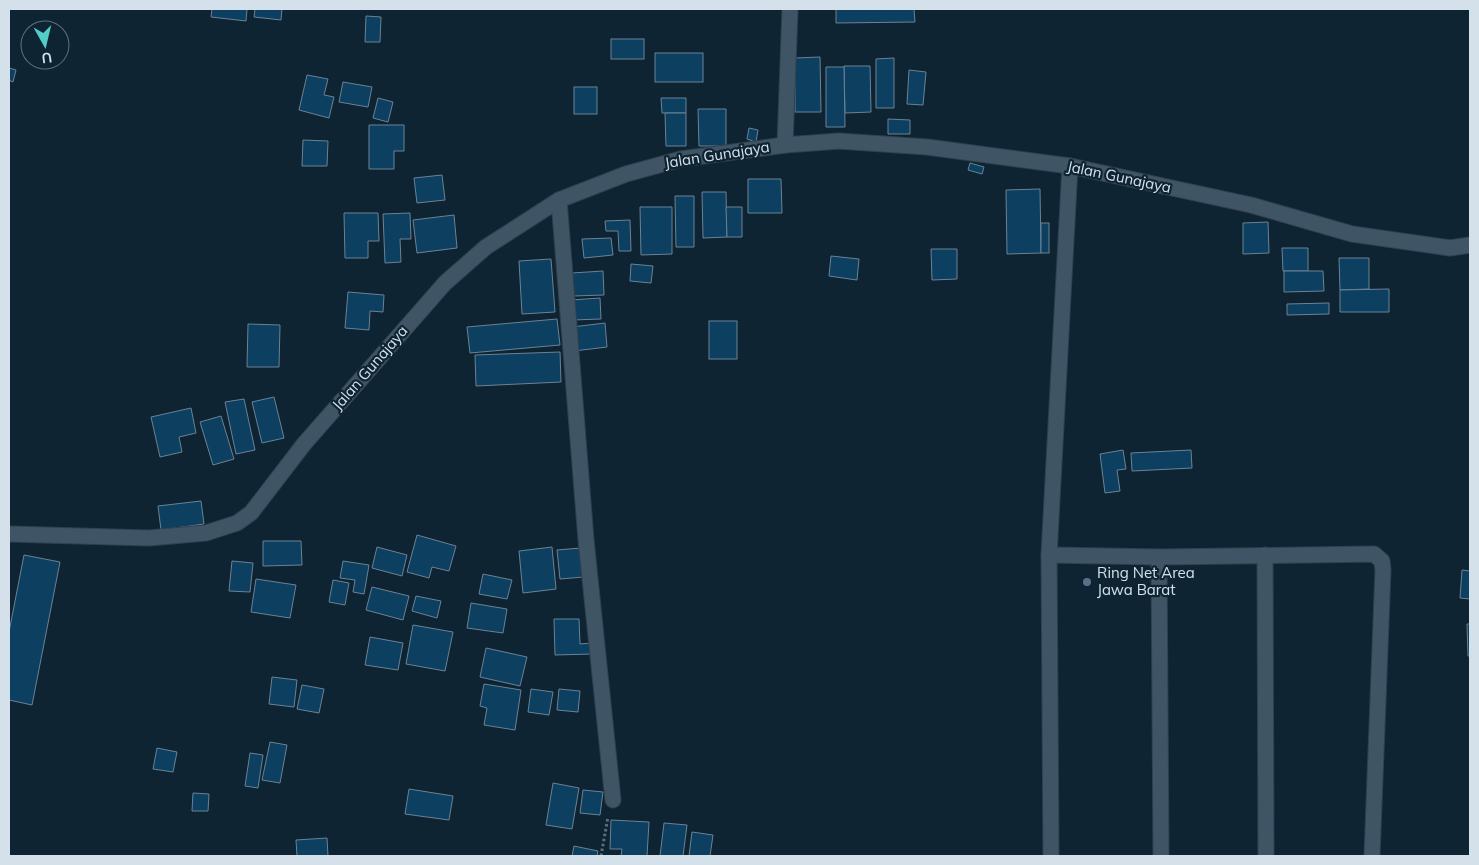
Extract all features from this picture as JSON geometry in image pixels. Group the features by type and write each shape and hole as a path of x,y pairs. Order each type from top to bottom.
{"street":[{"path":"785,144 790,9"},
{"name":"Jalan Gunajaya","path":"9,534 149,538 206,533 236,523 251,512 304,444 445,283 486,247 559,200 626,174 681,159 785,144 839,141 927,147 1070,166 1251,205 1352,234 1450,248 1470,245"},
{"path":"1051,856 1049,555 1070,166"},
{"path":"559,200 586,540 613,800"},
{"path":"1049,555 1159,557 1374,554 1382,561 1372,856"},
{"path":"1265,555 1266,856"},
{"path":"1159,557 1161,856"}],"path":[{"path":"601,856 613,800"}],"building":[{"path":"212,9 247,9 246,21 211,17"},
{"path":"255,9 282,9 281,20 254,17"},
{"path":"836,9 914,9 915,22 836,23"},
{"path":"366,16 381,17 380,42 365,42"},
{"path":"611,39 644,39 644,59 611,59"},
{"path":"655,53 703,53 703,82 655,82"},
{"path":"820,57 821,112 795,112 795,58"},
{"path":"894,58 894,108 876,108 876,59"},
{"path":"844,66 870,66 871,112 845,113"},
{"path":"826,67 844,67 845,127 826,127"},
{"path":"9,68 16,70 13,82 9,80"},
{"path":"909,70 926,72 923,105 907,104"},
{"path":"307,75 328,79 324,95 334,97 329,118 299,110"},
{"path":"343,82 372,87 368,107 339,102"},
{"path":"574,87 597,87 597,114 574,114"},
{"path":"378,98 393,102 388,122 373,118"},
{"path":"661,98 686,98 686,113 662,113"},
{"path":"698,109 726,109 726,146 699,146"},
{"path":"665,113 686,113 686,146 666,146"},
{"path":"888,119 910,120 910,134 888,134"},
{"path":"369,125 404,125 404,151 394,151 394,169 369,169"},
{"path":"749,128 758,130 756,142 747,139"},
{"path":"303,140 328,141 327,166 302,166"},
{"path":"970,163 984,167 982,174 968,170"},
{"path":"442,175 445,200 417,203 414,178"},
{"path":"748,179 781,179 782,213 748,213"},
{"path":"1040,189 1041,253 1007,254 1006,190"},
{"path":"702,192 726,192 727,237 703,238"},
{"path":"675,196 694,196 694,247 676,247"},
{"path":"640,207 672,207 672,254 641,255"},
{"path":"726,207 742,207 742,237 727,237"},
{"path":"344,213 378,213 379,241 368,241 368,258 345,258"},
{"path":"410,213 411,239 400,239 401,262 385,263 383,214"},
{"path":"454,215 457,248 417,253 413,220"},
{"path":"630,220 631,251 619,251 618,231 606,231 605,221"},
{"path":"1268,222 1269,253 1243,254 1243,223"},
{"path":"1041,223 1049,223 1049,253 1041,253"},
{"path":"611,238 613,255 584,258 582,239"},
{"path":"1282,248 1308,248 1308,271 1283,271"},
{"path":"931,249 957,249 957,279 932,280"},
{"path":"831,256 859,259 857,280 829,276"},
{"path":"1339,258 1369,258 1369,289 1340,290"},
{"path":"551,259 555,312 522,314 519,261"},
{"path":"631,264 653,266 651,283 630,281"},
{"path":"603,271 604,295 573,296 572,273"},
{"path":"1284,271 1323,271 1324,291 1284,292"},
{"path":"1389,289 1389,312 1340,312 1340,290"},
{"path":"348,292 384,295 383,312 370,311 369,330 345,328"},
{"path":"600,298 601,319 573,320 571,300"},
{"path":"1329,303 1329,314 1287,315 1287,304"},
{"path":"557,319 560,345 470,353 467,327"},
{"path":"709,321 737,321 737,359 709,359"},
{"path":"605,323 607,347 574,351 572,327"},
{"path":"248,324 280,325 279,367 247,367"},
{"path":"560,352 561,382 476,386 475,355"},
{"path":"274,397 284,438 262,443 252,402"},
{"path":"244,399 255,450 236,454 225,402"},
{"path":"191,408 196,433 179,437 182,452 160,457 151,417"},
{"path":"221,416 234,459 213,465 200,422"},
{"path":"1123,450 1126,469 1117,470 1120,491 1105,493 1100,454"},
{"path":"1191,450 1192,468 1132,471 1131,453"},
{"path":"201,501 204,524 161,530 158,506"},
{"path":"417,535 456,546 449,571 432,567 429,578 407,572"},
{"path":"263,541 301,541 302,565 263,566"},
{"path":"377,547 407,555 402,576 372,568"},
{"path":"552,547 556,589 523,593 519,551"},
{"path":"581,548 584,577 560,579 557,550"},
{"path":"24,555 60,562 32,705 9,700 9,632"},
{"path":"232,561 253,563 250,592 229,591"},
{"path":"343,561 369,565 364,594 353,592 355,580 340,578"},
{"path":"1462,570 1470,571 1470,599 1460,598"},
{"path":"483,574 512,580 507,599 479,594"},
{"path":"256,579 296,585 290,618 251,612"},
{"path":"333,580 349,583 345,605 329,602"},
{"path":"372,587 409,596 403,620 366,610"},
{"path":"416,596 441,601 437,618 412,611"},
{"path":"471,603 507,609 503,633 467,628"},
{"path":"554,619 579,619 580,644 592,643 592,654 555,655"},
{"path":"1467,624 1470,624 1470,656 1468,656"},
{"path":"413,625 453,632 445,671 406,664"},
{"path":"370,637 403,643 398,670 365,665"},
{"path":"486,648 527,657 520,686 480,677"},
{"path":"272,677 297,680 294,707 269,704"},
{"path":"484,684 521,690 515,730 484,725 487,708 480,706"},
{"path":"302,685 324,689 319,713 297,709"},
{"path":"531,689 553,692 549,715 528,712"},
{"path":"559,689 580,691 578,712 557,710"},
{"path":"270,742 287,745 280,783 262,780"},
{"path":"157,748 177,752 173,772 153,769"},
{"path":"250,753 263,755 258,788 245,786"},
{"path":"553,783 579,788 572,829 546,825"},
{"path":"409,789 453,796 449,820 405,814"},
{"path":"583,790 603,792 600,815 580,813"},
{"path":"193,793 209,794 208,811 192,811"},
{"path":"611,820 649,822 647,856 621,856 622,849 610,849"},
{"path":"664,823 687,825 683,856 660,856"},
{"path":"692,832 713,835 710,856 689,856"},
{"path":"327,838 328,856 297,856 296,840"},
{"path":"574,846 598,851 597,856 572,856"}],"place":[{"name":"Ring Net Area Jawa Barat","path":"1087,582"}]}
